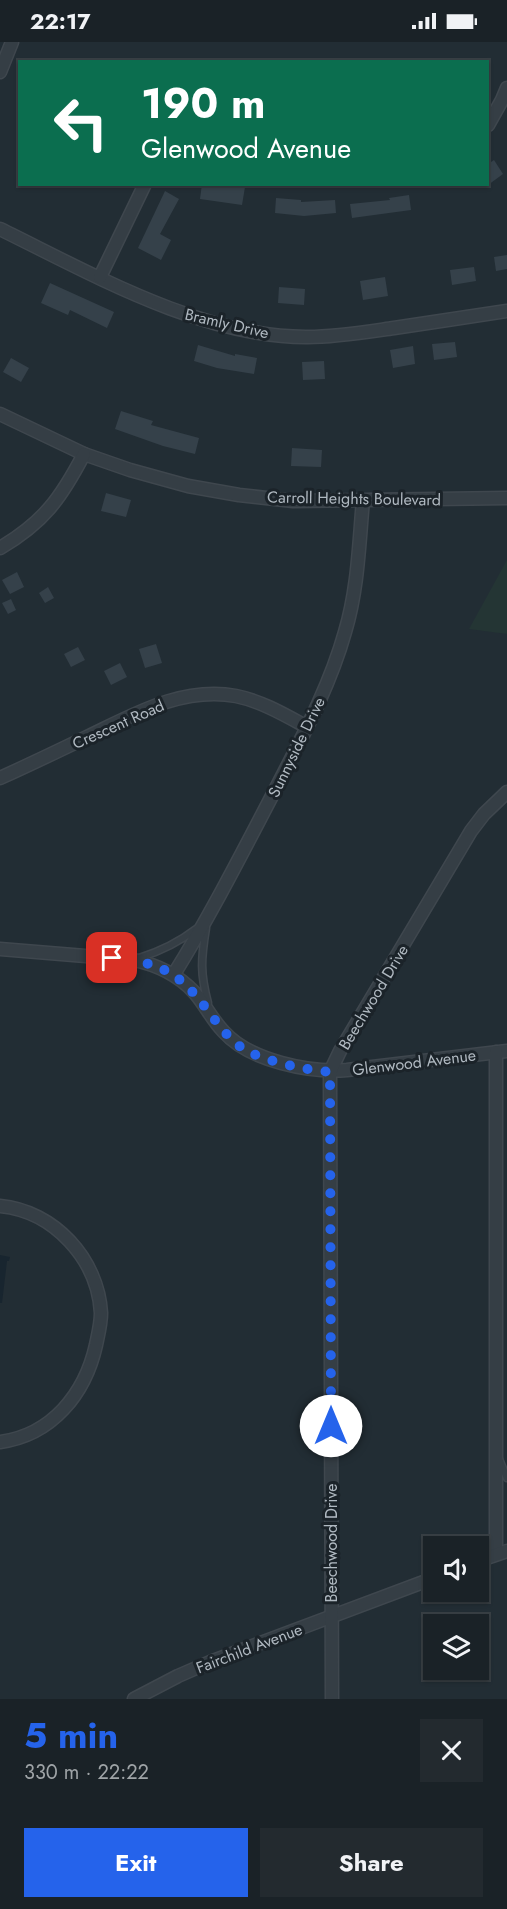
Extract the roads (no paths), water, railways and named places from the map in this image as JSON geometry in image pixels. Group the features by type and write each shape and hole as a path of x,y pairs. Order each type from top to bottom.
{"street":[{"path":"0,72 12,42"},
{"path":"489,123 507,88"},
{"path":"100,277 144,186"},
{"name":"Bramly Drive","path":"0,229 181,313 221,325 264,334 307,337 354,333 507,311"},
{"name":"Carroll Heights Boulevard","path":"0,414 84,454 130,470 178,483 239,495 293,501 507,498"},
{"path":"0,548 14,540 51,508 66,488 84,454"},
{"name":"Sunnyside Drive","path":"174,974 206,921 308,727 333,671 346,630 355,587 363,500"},
{"name":"Crescent Road","path":"0,778 146,709 201,695 235,696 260,704 308,727"},
{"name":"Beechwood Drive","path":"332,1699 330,1072 340,1051 471,831 484,814 507,792"},
{"name":"Glenwood Avenue","path":"0,949 134,960 154,964 174,974 194,992 224,1033 242,1048 262,1057 311,1070 330,1072 502,1051"},
{"path":"501,1553 497,1454 502,1051"},
{"path":"0,1206 32,1214 59,1230 72,1244 85,1262 93,1279 101,1315 95,1349 87,1375 76,1395 42,1428 27,1436 0,1442"},
{"name":"Fairchild Avenue","path":"134,1699 210,1662 423,1582"}],"lane":[{"path":"134,960 182,940 206,921"},
{"path":"206,921 201,957 202,981 211,1016"},
{"path":"497,1454 507,1478"}],"water":[{"path":"0,1255 10,1257 7,1261 2,1303 0,1303"}]}
